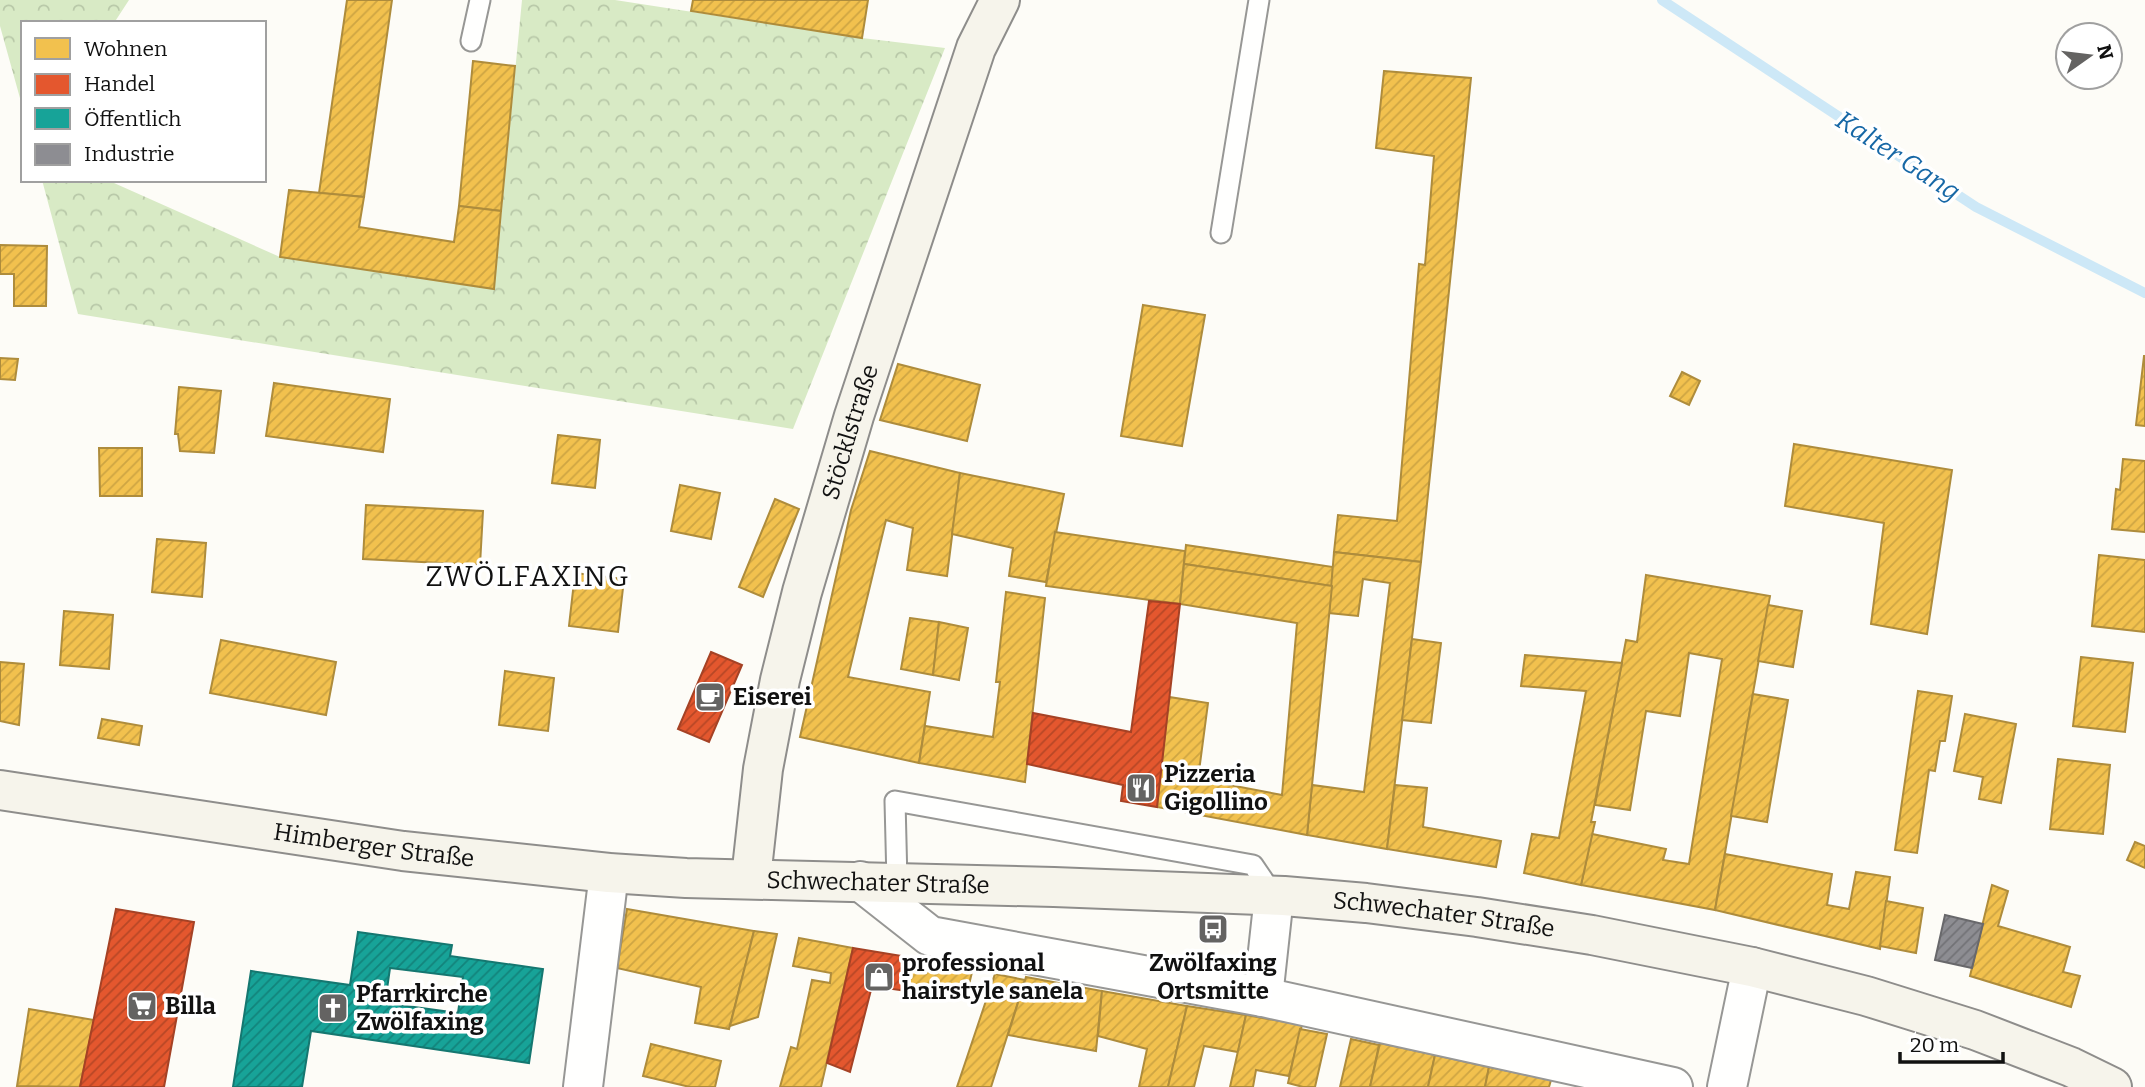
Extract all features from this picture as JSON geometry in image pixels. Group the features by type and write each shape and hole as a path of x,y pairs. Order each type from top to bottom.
{"main road":[{"name":"Stöcklstraße","path":"751,878 763,769 780,680 802,592 854,415 976,48 1000,0"},
{"name":"Himberger Straße","path":"0,790 403,850 609,873 751,878"},
{"name":"Schwechater Straße","path":"751,878 1274,896 1366,903 1502,921 1592,935 1752,967 1866,996 1975,1030 2071,1067 2112,1087"}],"street":[{"path":"583,1087 609,873"},
{"path":"878,881 930,936 1263,997 1673,1087"},
{"path":"1263,997 1274,896"},
{"path":"1727,1087 1752,967"}],"lane":[{"path":"471,41 480,0"},
{"path":"1220,233 1259,0"},
{"path":"878,881 895,801 1253,865 1274,896"}],"green space":[{"path":"0,0 129,0 115,21 21,21 21,102 0,26"},
{"path":"522,0 615,0 945,48 793,429 78,314 43,182 114,182 280,257 494,289"}],"building: Wohnen":[{"path":"347,0 392,0 364,197 319,193"},
{"path":"693,0 868,0 862,38 691,11"},
{"path":"473,61 515,66 501,211 459,206"},
{"path":"1384,71 1471,78 1421,562 1334,552 1338,515 1397,521 1419,264 1425,265 1434,156 1376,148"},
{"path":"289,190 364,197 359,227 454,242 459,206 501,211 494,289 280,257"},
{"path":"0,245 47,246 46,306 14,306 14,274 0,274"},
{"path":"1143,305 1205,315 1182,446 1121,436"},
{"path":"2145,356 2145,426 2136,425"},
{"path":"0,358 18,359 15,380 0,379"},
{"path":"898,364 980,385 967,441 880,420"},
{"path":"1682,372 1700,381 1689,405 1670,396"},
{"path":"274,383 390,399 383,452 266,436"},
{"path":"179,387 221,391 214,453 180,451 178,434 175,434"},
{"path":"558,435 600,440 595,488 552,483"},
{"path":"1794,444 1952,470 1927,634 1871,624 1884,523 1785,506"},
{"path":"99,448 142,448 142,496 100,496"},
{"path":"870,451 960,473 947,576 907,570 913,528 886,520 848,677 930,692 919,763 800,737 851,510"},
{"path":"2123,459 2145,461 2145,532 2112,529 2116,489 2120,490"},
{"path":"960,473 1064,494 1046,582 1009,576 1013,548 952,534"},
{"path":"680,485 720,493 711,539 671,531"},
{"path":"775,499 799,509 763,597 739,587"},
{"path":"366,505 483,511 480,565 363,559"},
{"path":"1055,532 1185,551 1180,604 1046,586"},
{"path":"157,539 206,543 202,597 152,592"},
{"path":"1186,545 1333,567 1332,586 1184,564"},
{"path":"1334,552 1421,562 1387,849 1307,835 1312,785 1364,792 1390,583 1363,579 1358,616 1329,613"},
{"path":"2099,555 2145,560 2145,632 2092,626"},
{"path":"1184,564 1332,586 1307,835 1157,807 1169,697 1208,703 1198,779 1282,795 1297,623 1180,604"},
{"path":"575,573 624,579 618,632 569,626"},
{"path":"1646,575 1770,596 1715,910 1581,885 1592,834 1666,849 1663,860 1689,864 1722,659 1689,653 1680,716 1646,711 1630,810 1595,805 1626,640 1637,642"},
{"path":"1006,592 1045,598 1025,782 919,763 925,726 993,737"},
{"path":"1768,605 1802,611 1793,667 1758,661"},
{"path":"64,611 113,615 109,669 60,665"},
{"path":"910,618 939,622 933,675 901,669"},
{"path":"939,622 968,628 959,680 933,675"},
{"path":"1412,639 1441,643 1431,723 1402,720"},
{"path":"221,640 336,662 326,715 210,693"},
{"path":"1525,655 1622,663 1591,822 1595,822 1581,885 1524,873 1532,834 1559,838 1586,691 1521,686"},
{"path":"2081,657 2133,663 2125,732 2073,726"},
{"path":"0,662 24,664 19,725 0,721"},
{"path":"505,671 554,678 548,731 499,725"},
{"path":"1918,691 1952,696 1945,741 1940,741 1935,771 1929,770 1917,853 1895,850"},
{"path":"1753,694 1788,700 1767,822 1731,816"},
{"path":"1965,714 2016,724 2001,803 1979,799 1983,777 1954,771"},
{"path":"102,719 142,726 139,745 98,738"},
{"path":"2058,759 2110,765 2103,834 2050,829"},
{"path":"1395,785 1427,788 1423,827 1501,841 1496,867 1387,849"},
{"path":"2135,842 2145,846 2145,868 2127,860"},
{"path":"1725,854 1832,874 1827,905 1849,909 1856,872 1890,877 1880,949 1715,910"},
{"path":"1992,885 2008,891 1998,926 2070,947 2063,972 2080,976 2071,1007 1970,976"},
{"path":"1886,901 1923,908 1916,953 1880,946"},
{"path":"627,909 754,931 729,1029 695,1023 701,987 617,968"},
{"path":"754,931 777,934 758,1017 730,1026"},
{"path":"799,938 853,948 821,1087 780,1087 791,1047 797,1049 812,980 830,983 831,973 793,966"},
{"path":"914,958 973,968 966,997 907,987"},
{"path":"995,974 1025,980 991,1087 957,1087"},
{"path":"1026,977 1102,991 1096,1051 1008,1035"},
{"path":"1102,991 1187,1006 1168,1087 1139,1087 1147,1049 1098,1036"},
{"path":"1187,1006 1246,1015 1238,1052 1204,1046 1194,1087 1168,1087"},
{"path":"29,1009 94,1020 80,1087 17,1086"},
{"path":"1246,1015 1302,1025 1289,1076 1256,1070 1253,1087 1230,1087"},
{"path":"1300,1029 1327,1034 1315,1087 1288,1083"},
{"path":"1351,1039 1379,1045 1370,1087 1340,1087"},
{"path":"1380,1043 1435,1055 1428,1087 1370,1087"},
{"path":"651,1044 721,1061 715,1087 690,1087 643,1076"},
{"path":"1435,1055 1489,1067 1485,1087 1428,1087"},
{"path":"1489,1067 1551,1080 1549,1087 1485,1087"}],"building: Handel":[{"path":"1149,601 1180,604 1157,807 1121,801 1123,785 1027,764 1033,713 1131,732"},
{"name":"Eiserei","path":"711,652 742,665 709,742 678,729"},
{"path":"116,909 194,922 164,1087 80,1087"},
{"path":"853,948 914,958 906,991 872,986 850,1072 827,1063"}],"building: Öffentlich":[{"name":"Pfarrkirche Zwölfaxing","path":"358,932 452,945 450,956 543,969 529,1063 311,1031 302,1087 233,1087 251,971 350,985","holes":["390,968 463,977 458,1013 385,1003"]}],"building: Industrie":[{"path":"1945,915 1983,924 1972,968 1935,960"}],"waterway":[{"name":"Kalter Gang","path":"1662,0 1976,207 2145,293"}],"place":[{"name":"Eiserei","path":"710,697"},
{"name":"Pizzeria Gigollino","path":"1141,788"},
{"name":"Zwölfaxing Ortsmitte","path":"1213,929"},
{"name":"professional hairstyle sanela","path":"879,977"},
{"name":"Billa","path":"142,1006"},
{"name":"Pfarrkirche Zwölfaxing","path":"333,1008"}],"district":[{"name":"ZWÖLFAXING","path":"528,576"}]}
